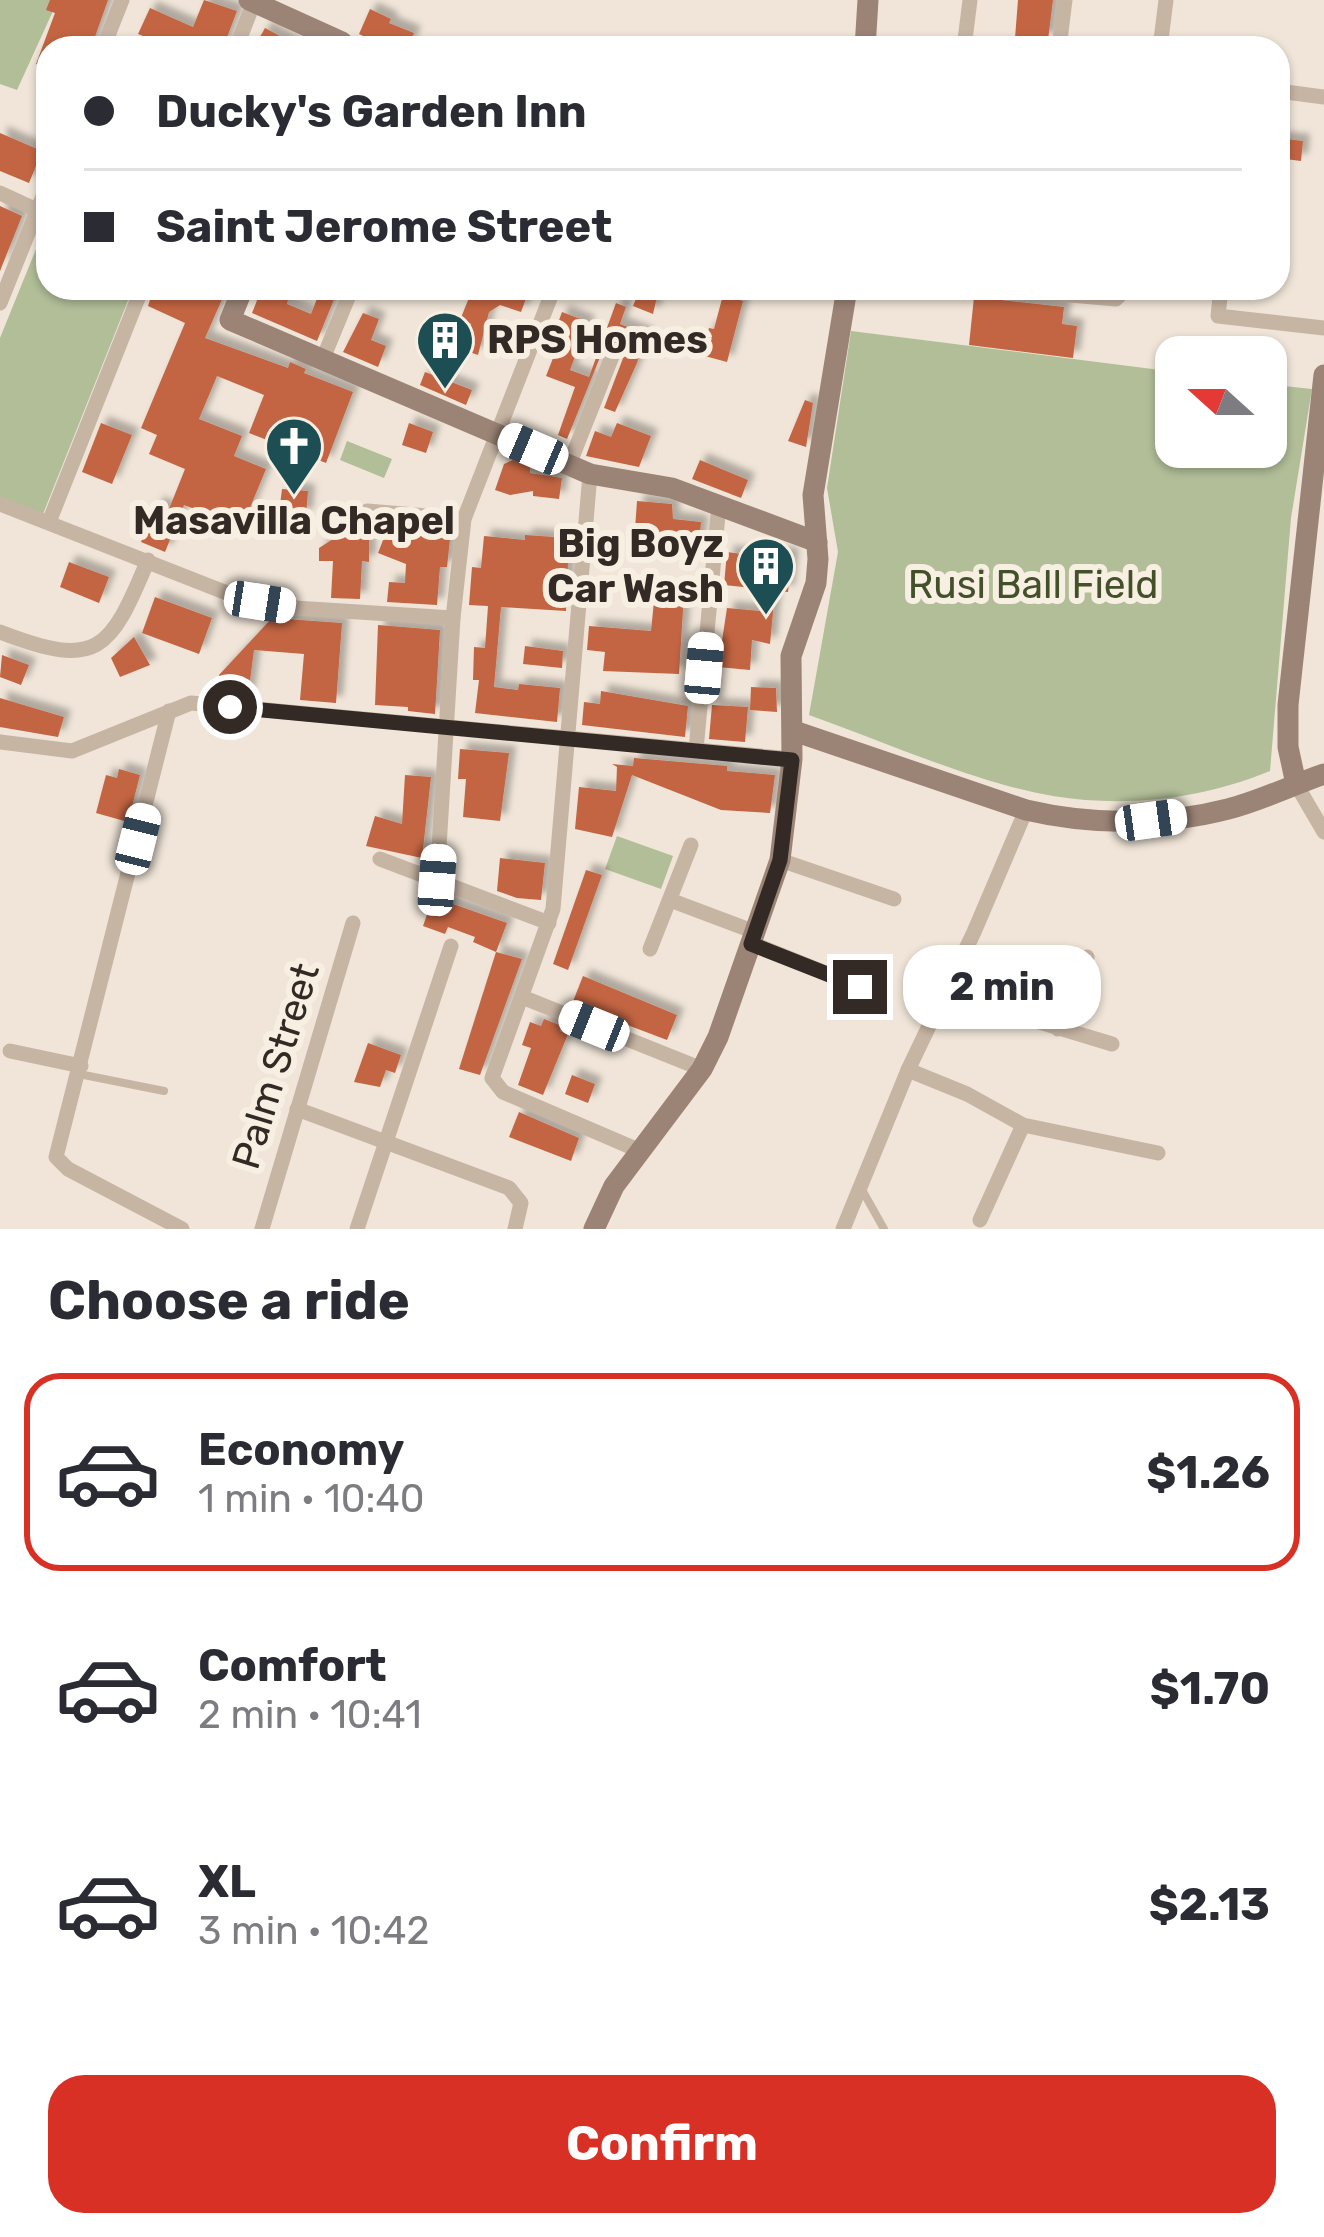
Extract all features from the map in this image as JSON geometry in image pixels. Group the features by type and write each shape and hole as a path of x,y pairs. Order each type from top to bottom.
{"street":[{"path":"108,36 122,0"},
{"path":"866,36 868,0"},
{"path":"966,36 970,0"},
{"path":"1060,36 1065,0"},
{"path":"1162,36 1166,0"},
{"path":"240,36 252,1 324,36"},
{"path":"1290,93 1324,97"},
{"path":"0,194 36,209"},
{"path":"0,303 36,215"},
{"path":"49,522 137,300"},
{"path":"238,300 230,320 580,469 672,488 817,542"},
{"path":"322,361 347,300"},
{"path":"437,880 464,519 549,300"},
{"path":"594,1229 638,1150 702,1069 718,1037 780,860 794,730 791,656 816,583 817,460 846,300"},
{"path":"1220,300 1218,316 1324,328"},
{"path":"613,354 580,469 570,739 550,923 494,1072 494,1084 638,1150"},
{"path":"1324,375 1317,495 1288,705 1288,747 1296,784 1324,832"},
{"path":"0,504 182,577 260,602 453,618"},
{"path":"696,750 719,504"},
{"path":"367,511 464,519"},
{"path":"0,632 43,649 64,652 91,646 118,626 148,560"},
{"path":"0,742 72,751 190,704 792,760"},
{"path":"169,711 56,1157 182,1229"},
{"path":"794,730 1064,819 1151,820 1228,809 1324,774"},
{"path":"843,1229 908,1070 1026,809"},
{"path":"650,949 691,845"},
{"path":"380,859 550,923"},
{"path":"780,860 894,899"},
{"path":"670,900 860,987"},
{"name":"Palm Street","path":"262,1229 353,923"},
{"path":"358,1229 383,1141 451,946"},
{"path":"1058,1029 1071,1010 1087,957"},
{"path":"943,993 1112,1044"},
{"path":"522,998 702,1069"},
{"path":"10,1051 80,1070"},
{"path":"908,1070 967,1094 1023,1125 1158,1153"},
{"path":"297,1109 509,1188 520,1197 514,1229"},
{"path":"980,1220 1023,1125"}],"lane":[{"path":"80,1070 164,1091"},
{"path":"860,1187 884,1229"}],"green space":[{"path":"0,0 58,0 42,36 36,36 36,48 17,90 0,84"},
{"path":"36,249 36,300 128,300 43,514 0,497 0,338"},
{"name":"Rusi Ball Field","path":"851,331 1155,369 1155,468 1287,468 1287,386 1312,389 1291,518 1270,771 1191,794 1136,801 1081,800 994,782 809,715 838,552 827,488"},
{"path":"347,441 392,459 384,478 340,460"},
{"path":"617,836 673,856 661,889 605,869"}],"building":[{"path":"50,0 108,0 95,36 46,36 55,13 46,10"},
{"path":"204,0 237,11 228,36 138,34 150,8 193,27"},
{"path":"1018,0 1053,0 1048,36 1015,36"},
{"path":"370,9 414,33 413,36 359,34"},
{"path":"0,133 36,148 29,183 0,171"},
{"path":"1290,139 1303,141 1301,161 1290,160"},
{"path":"0,206 22,216 0,271"},
{"path":"150,300 222,300 205,338 288,368 290,362 306,369 304,373 353,392 326,463 249,433 264,395 217,376 199,419 242,436 234,456 266,469 242,527 184,505 165,552 141,542 157,503 169,509 185,469 149,454 157,435 141,428 185,323 148,306"},
{"path":"257,300 288,300 287,304 311,314 316,300 334,300 317,341 252,313"},
{"path":"468,300 526,300 521,312 500,305 489,312 478,355 461,349 471,324 460,320"},
{"path":"635,300 656,300 653,314 633,306"},
{"path":"722,300 743,301 727,362 701,355 709,328 714,329"},
{"path":"974,300 1064,307 1062,324 1077,326 1073,358 969,345"},
{"path":"616,303 626,307 620,324 646,334 637,363 615,412 604,408 625,353 618,343 605,345 567,439 558,435 575,387 546,376 557,348 550,345 562,312 588,322 570,370 589,377"},
{"path":"363,313 379,319 371,340 386,346 378,367 343,352"},
{"name":"RPS Homes","path":"425,372 472,390 466,405 420,385"},
{"path":"805,400 813,403 806,447 788,441"},
{"path":"101,423 132,435 112,484 82,472"},
{"path":"409,423 433,432 426,453 402,445"},
{"path":"617,423 651,436 639,467 586,456 595,431 611,437"},
{"path":"513,460 530,465 530,473 562,478 559,499 533,496 533,491 510,495 495,490 504,464"},
{"path":"700,460 748,480 741,498 692,479"},
{"name":"Masavilla Chapel","path":"282,489 308,491 306,516 279,513"},
{"path":"637,501 672,504 673,519 701,522 698,557 674,555 675,546 634,543"},
{"path":"361,521 369,523 369,562 362,561 360,599 331,598 333,561 319,561 319,548"},
{"path":"409,526 451,530 447,567 440,567 437,605 387,602 389,582 405,583 406,564 378,553 385,535 408,544"},
{"path":"525,535 569,538 566,611 501,607 494,687 560,688 557,722 475,713 479,680 473,680 474,647 485,648 488,606 469,605 472,567 481,568 484,536 525,540"},
{"path":"727,552 778,559 779,553 792,555 788,592 775,591 770,644 752,640 750,670 718,667 727,608 760,611 762,589 724,585"},
{"path":"69,562 109,577 99,603 60,587"},
{"path":"655,591 684,594 679,674 603,671 605,652 587,650 589,626 651,631"},
{"path":"155,597 212,618 199,654 142,633"},
{"path":"272,618 342,623 336,703 300,700 304,654 254,650 248,696 217,693 219,675"},
{"path":"378,625 440,630 435,714 375,705"},
{"path":"134,637 150,665 120,677 111,658"},
{"path":"525,646 563,651 562,668 523,664"},
{"path":"2,655 29,665 21,685 0,677"},
{"path":"751,687 776,688 777,712 750,710"},
{"path":"601,691 688,706 685,737 582,725 584,702 600,704"},
{"path":"0,698 64,717 58,737 0,727"},
{"path":"712,705 748,707 745,742 709,739"},
{"path":"460,749 509,753 500,821 463,817 466,779 458,779"},
{"path":"634,758 775,775 770,813 721,810 632,775 612,837 575,829 579,787 616,791 617,767 612,764 633,766"},
{"path":"119,769 140,775 128,822 96,813 106,775 117,778"},
{"path":"405,775 431,777 422,858 366,846 375,816 402,824"},
{"path":"500,858 545,863 541,900 497,891"},
{"path":"586,870 602,875 568,970 553,964"},
{"path":"433,897 507,923 496,952 473,942 475,937 448,927 445,934 423,926"},
{"path":"496,952 522,959 480,1075 459,1069"},
{"path":"583,976 677,1015 667,1040 572,1004"},
{"path":"544,1019 562,1026 560,1031 568,1034 543,1095 518,1085 531,1048 522,1045 530,1022 541,1026"},
{"path":"368,1043 401,1055 395,1073 386,1070 380,1087 354,1082"},
{"path":"572,1075 595,1084 588,1103 565,1094"},
{"path":"519,1112 579,1138 571,1161 509,1137"}],"place":[{"name":"RPS Homes","path":"445,391"},
{"name":"Masavilla Chapel","path":"294,497"},
{"name":"Big Boyz Car Wash","path":"766,617"}],"route":[{"path":"230,707 792,760 780,860 751,944 860,987"}]}
